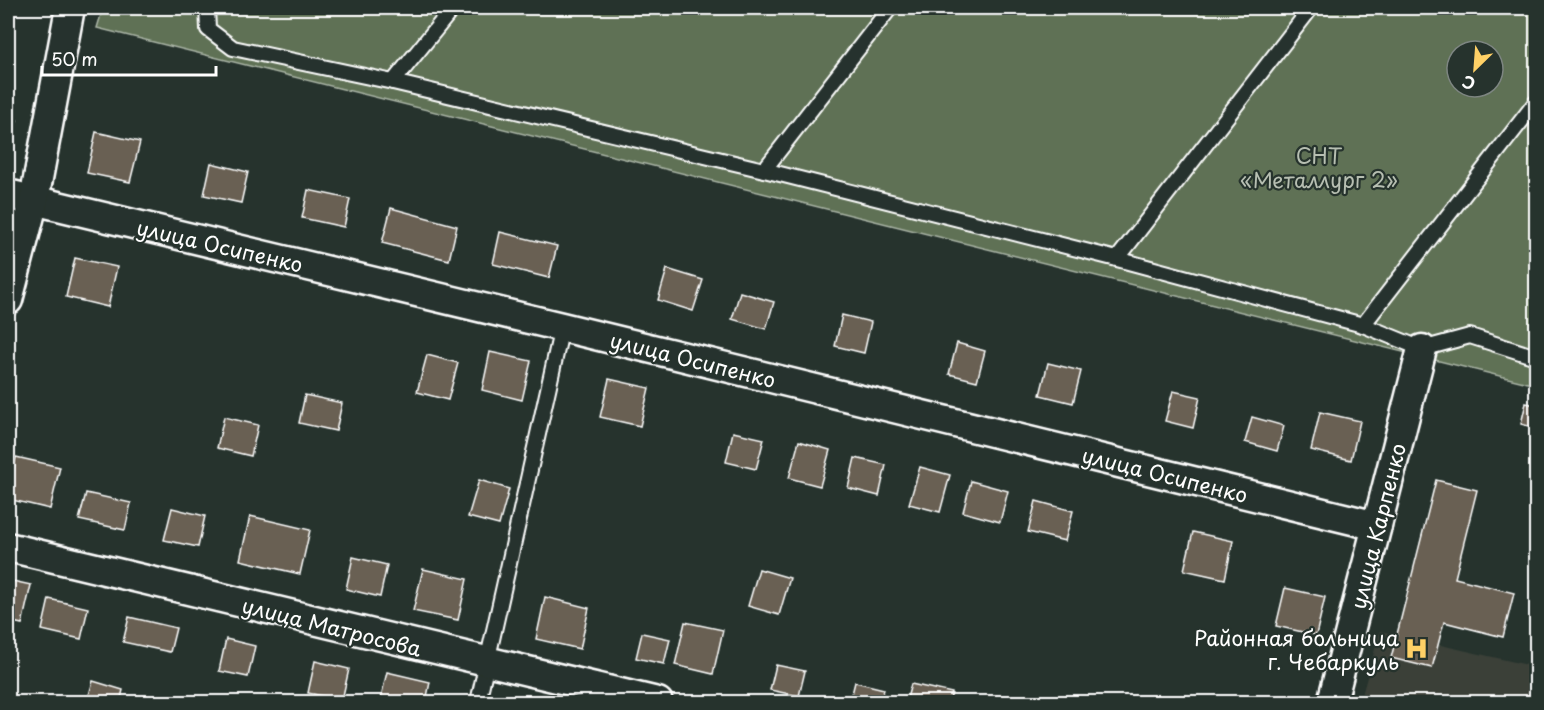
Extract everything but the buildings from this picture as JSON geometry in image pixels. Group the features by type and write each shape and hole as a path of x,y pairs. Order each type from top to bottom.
{"street":[{"path":"8,300 21,197 70,8"},
{"name":"улица Осипенко","path":"21,197 1377,526"},
{"name":"улица Карпенко","path":"1332,702 1422,350"},
{"name":"улица Матросова","path":"8,547 658,702"}],"lane":[{"path":"207,8 208,28 233,48 393,82 765,170 1116,259 1363,325 1422,350 1470,336 1536,357"},
{"path":"393,82 453,8"},
{"path":"765,170 890,8"},
{"path":"1116,259 1311,8"},
{"path":"1363,325 1536,102"},
{"path":"478,702 562,327"}],"shaded area":[{"name":"Районная больница г. Чебаркуль","path":"1380,631 1536,667 1536,702 1360,702"}],"green space":[{"name":"СНТ «Металлург 2»","path":"103,8 1536,8 1536,385 97,28"}],"place":[{"name":"Районная больница г. Чебаркуль","path":"1417,649"}]}
